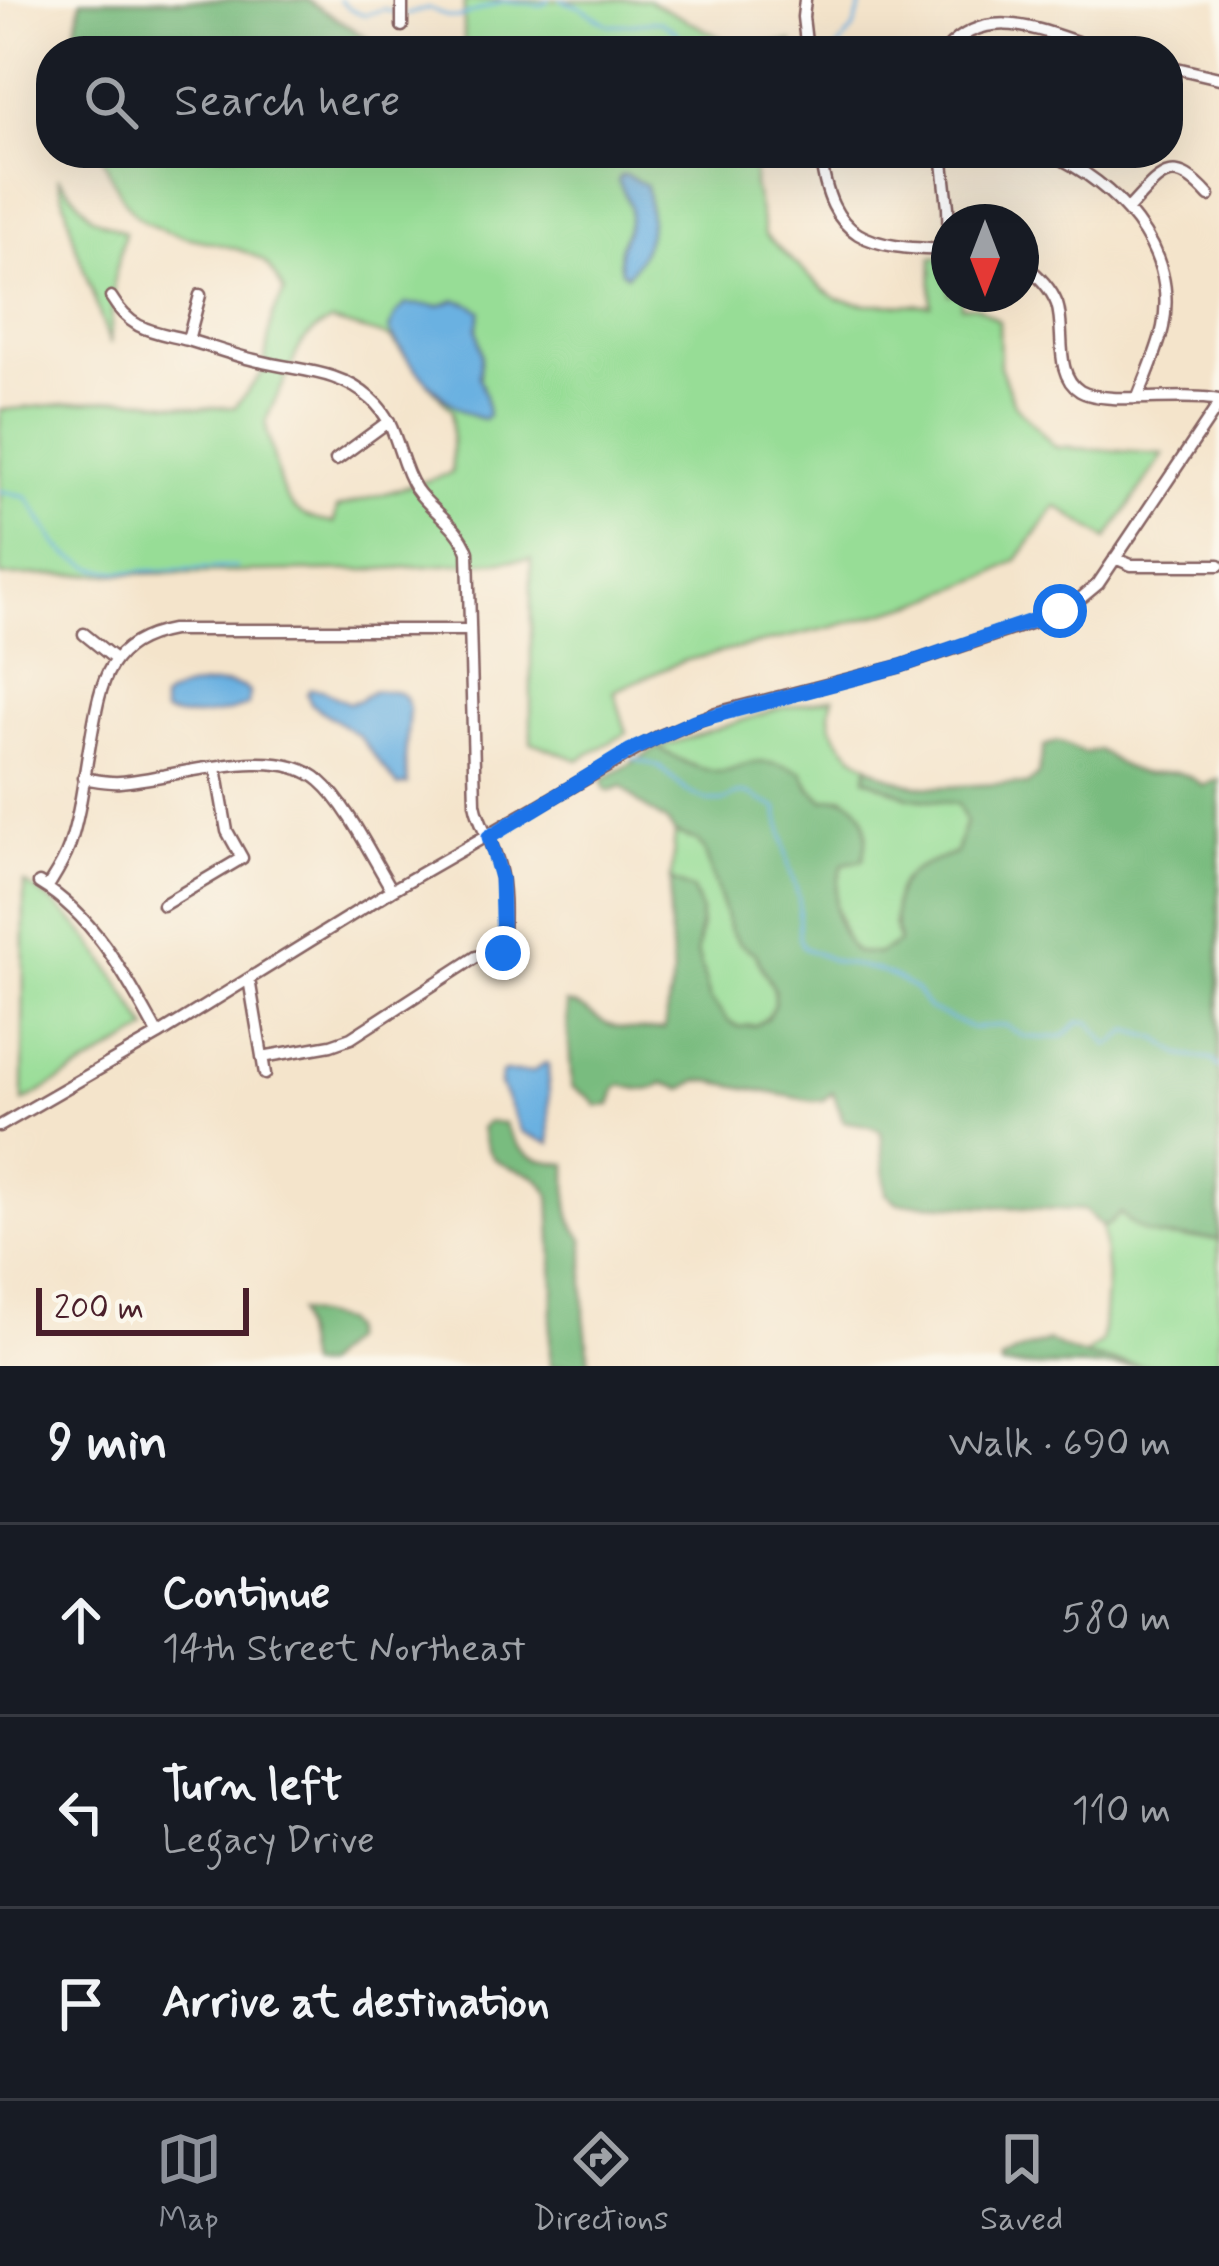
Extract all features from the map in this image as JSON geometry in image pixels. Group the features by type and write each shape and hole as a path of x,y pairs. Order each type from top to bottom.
{"street":[{"path":"402,0 402,26"},
{"path":"805,0 805,36"},
{"path":"958,36 971,27 1008,20 1058,36"},
{"path":"1183,70 1219,78"},
{"path":"822,168 834,209 857,235 897,247 931,248"},
{"path":"944,168 948,204"},
{"path":"1077,168 1128,209 1153,246 1159,265 1163,326 1138,397"},
{"path":"1128,209 1170,170 1197,182 1209,196"},
{"path":"1039,277 1054,297 1064,366 1081,392 1100,397 1219,402"},
{"path":"188,340 200,295"},
{"path":"111,297 124,316 151,332 343,380 373,400 389,421 412,483 465,543 470,572 475,803 501,878 503,953 476,956 351,1038 262,1057"},
{"path":"114,327 124,316"},
{"path":"0,1126 631,750 694,721 901,666 1046,618 1075,603 1098,584 1219,402"},
{"path":"336,460 389,421"},
{"path":"1115,558 1131,565 1219,566"},
{"path":"158,1035 87,921 43,885 70,846 101,684 115,659 139,640 172,630 470,630"},
{"path":"84,634 115,659"},
{"path":"83,778 123,782 282,763 316,778 334,796 392,890"},
{"path":"163,905 242,858 226,831 216,768"},
{"path":"248,980 265,1074"}],"green space":[{"path":"81,0 307,0 363,36 75,36"},
{"path":"464,0 648,0 718,36 464,36"},
{"path":"108,168 755,168 765,235 837,299 931,305 931,312 985,312 999,321 1000,366 1014,404 1055,447 1164,454 1107,539 1056,506 1017,560 988,576 919,603 833,627 683,661 614,691 627,733 578,760 531,742 531,559 368,570 0,576 0,410 118,399 235,407 263,372 272,317 284,292 275,275 248,253 159,229 132,211","holes":["331,321 389,337 452,411 452,473 337,508 334,523 296,510 280,483 266,427 310,334"]},
{"path":"58,177 92,217 125,232 114,279 110,344 76,247"},
{"path":"833,698 833,728 843,745 868,765 866,778 909,797 958,804 966,821 956,853 909,874 894,922 899,942 877,954 855,952 845,940 833,896 843,864 844,797 824,800 802,772 714,772 658,748 778,709"},
{"path":"1057,741 1084,753 1098,750 1143,773 1175,772 1203,786 1219,779 1219,1240 1154,1235 1131,1224 1121,1213 1102,1227 1084,1210 898,1203 886,1194 881,1132 843,1121 833,1092 813,1101 710,1081 683,1089 663,1083 648,1090 622,1085 611,1105 597,1106 572,1087 566,1003 617,1027 664,1029 673,976 671,880 693,890 701,911 697,952 710,999 739,1027 756,1025 774,1005 774,989 754,953 730,930 704,849 697,841 675,833 622,786 610,791 602,780 658,748 712,771 754,763 782,765 802,772 824,800 838,798 857,806 865,824 865,848 863,860 843,864 836,899 838,921 855,952 877,954 899,942 895,906 903,881 919,868 956,853 966,821 958,804 909,797 865,778 868,765 889,777 927,787 1027,785 1038,775 1044,746"},
{"path":"675,833 698,841 704,849 730,930 754,952 774,989 774,1005 756,1025 739,1027 728,1022 710,999 697,952 701,926 693,890 671,880"},
{"path":"24,883 81,930 148,1030 23,1102"},
{"path":"487,1122 504,1123 528,1154 567,1164 570,1214 584,1239 584,1316 590,1366 550,1366 554,1288 550,1195 532,1176 494,1158 481,1128"},
{"path":"1121,1213 1153,1235 1219,1240 1219,1366 1141,1366 1083,1356 1102,1342 1107,1277 1102,1227"},
{"path":"298,1311 342,1321 348,1329 348,1340 321,1366 307,1366"},
{"path":"1049,1341 1082,1355 1141,1366 1001,1366 1001,1361 1017,1352"}],"water":[{"path":"626,175 646,185 650,211 646,242 627,275 621,271 620,252 630,209 618,180"},
{"path":"456,300 481,311 477,328 482,354 479,377 488,415 484,419 443,397 389,330 406,304 439,306"},
{"path":"228,684 249,692 248,705 206,715 164,713 162,700 176,691"},
{"path":"310,689 348,703 374,691 404,696 409,708 408,784 398,786 359,736 311,704"},
{"path":"545,1063 550,1144 521,1131 500,1084 505,1072 533,1072"}],"waterway":[{"path":"339,0 365,15 384,9 396,13"},
{"path":"406,15 429,8 458,18 504,1 541,5 549,0"},
{"path":"561,0 610,26 660,21 679,36"},
{"path":"848,36 863,0"},
{"path":"0,491 26,496 56,543 69,556 96,569 237,567"},
{"path":"633,758 659,767 688,792 708,801 749,794 777,808 799,898 799,939 804,948 896,978 916,990 929,1009 972,1028 1005,1025 1024,1037 1044,1038 1063,1036 1079,1022 1090,1022 1108,1045 1129,1030 1159,1039 1181,1055 1213,1060 1219,1067"}],"route":[{"path":"503,953 501,878 489,837 631,750 694,721 901,666 1060,611"}]}
